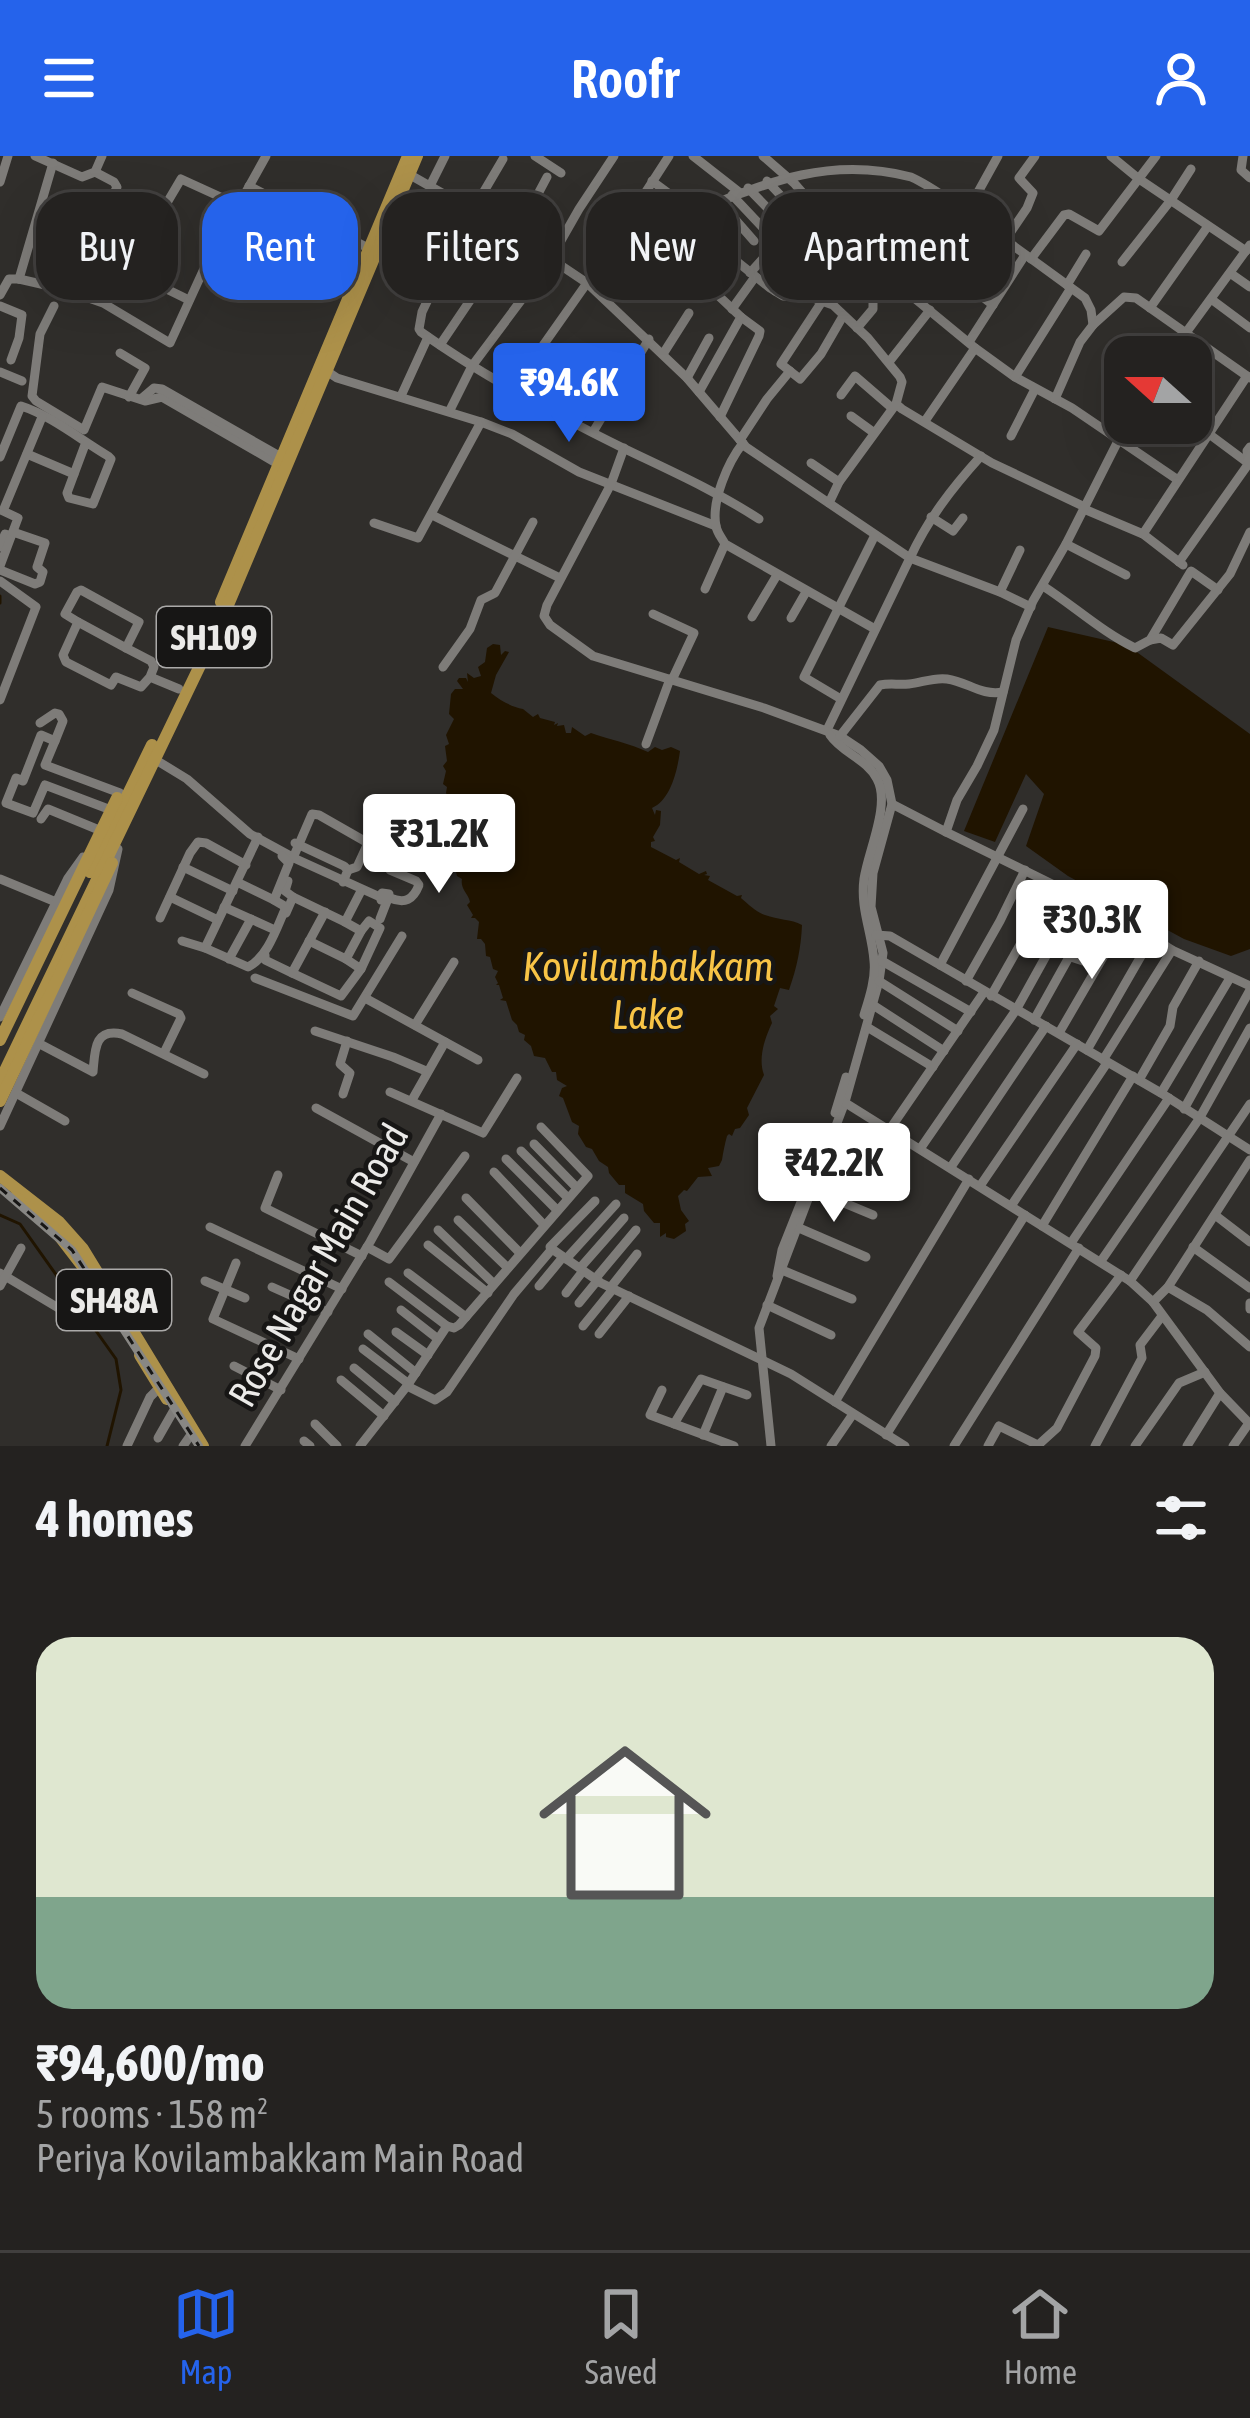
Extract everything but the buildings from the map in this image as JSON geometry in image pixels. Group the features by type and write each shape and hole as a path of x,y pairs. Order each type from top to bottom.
{"main road":[{"name":"SH109","path":"358,277 407,167 417,156"},
{"name":"SH109","path":"0,1063 220,624 407,167"},
{"name":"SH109","path":"0,1081 212,624 279,460 328,363 348,300"},
{"path":"0,1040 97,836 104,807 148,763"},
{"path":"0,1101 101,889 148,763"},
{"name":"SH48A","path":"0,1176 59,1222 83,1249 193,1443"},
{"name":"SH48A","path":"0,1186 54,1229 77,1257 193,1443"}],"street":[{"path":"0,182 8,156"},
{"path":"35,156 82,177 94,172 102,156"},
{"path":"246,192 266,156"},
{"path":"430,186 445,156"},
{"path":"535,156 561,173"},
{"path":"562,239 614,156"},
{"path":"646,192 669,156"},
{"path":"693,156 762,207"},
{"path":"978,192 998,156"},
{"path":"1012,226 1033,193 1019,178 1035,156"},
{"path":"1111,156 1208,226 1248,248 1185,334"},
{"path":"925,421 993,304 1064,215 1099,231 1156,156"},
{"path":"1243,156 1241,170 1250,178"},
{"path":"768,158 801,192"},
{"path":"483,192 503,159"},
{"path":"740,192 829,161 875,166 910,177 934,192"},
{"path":"19,279 52,163"},
{"path":"407,167 440,192"},
{"path":"1122,262 1191,169"},
{"path":"94,172 114,182 114,192"},
{"path":"539,192 547,177"},
{"path":"173,192 181,179 210,192"},
{"path":"767,181 777,192"},
{"path":"652,182 669,192"},
{"path":"249,186 370,249"},
{"path":"740,192 762,226"},
{"path":"738,223 754,242"},
{"path":"1150,308 1208,226"},
{"path":"1012,244 1085,298 1093,325"},
{"path":"1015,377 1086,254"},
{"path":"738,263 762,282"},
{"path":"699,392 762,264"},
{"path":"1,288 9,279 19,279 63,289 103,303 170,343 202,273"},
{"path":"1230,273 1250,287"},
{"path":"513,388 586,285"},
{"path":"178,295 189,300"},
{"path":"1054,399 1093,325 1124,297 1136,298 1248,377 1212,430"},
{"path":"1211,299 1250,328"},
{"path":"428,300 419,328 440,345 593,432 719,493 759,519"},
{"path":"440,345 470,300"},
{"path":"450,410 472,365 520,300"},
{"path":"605,300 650,339 741,442 910,558 1032,604"},
{"path":"720,417 760,331 723,300"},
{"path":"829,503 838,482 894,406 902,382 857,328 843,316 824,300 781,364 800,379 843,316"},
{"path":"857,328 873,309 873,300"},
{"path":"917,300 1015,377 1104,432"},
{"path":"988,300 993,304"},
{"path":"0,306 22,314 11,360"},
{"path":"54,306 40,334 34,399 84,430 102,387 149,401 165,398 279,460"},
{"path":"889,362 930,310"},
{"path":"663,354 688,313"},
{"path":"401,396 428,337"},
{"path":"687,378 709,338"},
{"path":"593,432 650,339"},
{"path":"120,353 145,368 135,398"},
{"path":"328,363 337,378 482,422 568,466 716,526"},
{"path":"790,371 767,399 724,475 716,526 725,544 875,629"},
{"path":"0,372 22,381"},
{"path":"841,395 856,376 894,406 981,456 1143,534 1218,590"},
{"path":"1011,436 1035,389"},
{"path":"0,457 21,406 26,406 86,442 111,459 93,504 67,496 86,442"},
{"path":"851,416 873,432"},
{"path":"0,700 36,607 9,590 1,572 18,518 1,511 42,417"},
{"path":"374,523 418,538 482,422"},
{"path":"1212,436 1249,463"},
{"path":"946,832 957,800 994,730 1016,640 1116,444"},
{"path":"1123,444 1178,480"},
{"path":"1143,534 1202,444"},
{"path":"1179,562 1249,463 1250,447"},
{"path":"624,448 544,616 550,626 593,656 827,730 879,766 887,780 892,804 873,873 871,907 882,961 879,981 842,1101 776,1271 852,1299"},
{"path":"27,454 74,474"},
{"path":"827,730 931,517 981,456"},
{"path":"811,463 838,482"},
{"path":"432,515 560,578"},
{"path":"931,517 952,531 963,518"},
{"path":"443,667 470,629 481,600 495,592 533,522"},
{"path":"1042,586 1135,648 1161,638 1173,645 1230,574 1250,532"},
{"path":"0,547 11,533"},
{"path":"1,572 40,582 43,570 37,567 45,543 11,533"},
{"path":"841,699 804,677 875,535"},
{"path":"705,589 725,544"},
{"path":"1066,544 1126,575"},
{"path":"1000,592 1020,550"},
{"path":"1150,640 1191,571"},
{"path":"752,617 776,575"},
{"path":"78,622 63,655 66,662 111,685 116,677 145,686 154,667 151,661 126,648 78,622 65,614 74,595 81,590 139,622 126,648"},
{"path":"791,618 806,592"},
{"path":"646,744 694,633 653,614"},
{"path":"150,676 179,689"},
{"path":"840,736 887,682 910,684 942,678 986,694 1003,692"},
{"path":"40,723 59,714 63,722 46,765"},
{"path":"827,730 866,765 883,797 862,902 865,921 875,936 875,968 842,1101"},
{"path":"55,740 41,735 23,781 16,778 6,803 33,813 45,785 104,807 103,787"},
{"path":"31,760 120,793"},
{"path":"148,763 188,779 289,862 274,900"},
{"path":"892,804 1250,988 1184,1109"},
{"path":"0,1017 68,878 97,836 48,809 40,819"},
{"path":"940,965 1023,809"},
{"path":"297,844 348,869 357,867 368,843 312,814 297,844 285,891 361,931"},
{"path":"255,838 360,894 414,897 416,881 390,870"},
{"path":"205,948 255,838"},
{"path":"160,918 198,842 242,863"},
{"path":"0,1126 110,890 118,849"},
{"path":"294,861 360,894"},
{"path":"182,941 254,966 286,907 184,867"},
{"path":"343,882 348,869"},
{"path":"966,981 1024,870"},
{"path":"0,879 56,902"},
{"path":"890,1129 987,994 1054,885"},
{"path":"345,922 360,894"},
{"path":"170,897 218,920"},
{"path":"293,897 264,959 341,996 361,969 380,928 369,921 346,959"},
{"path":"380,919 386,899"},
{"path":"920,1149 1016,1010 1077,900"},
{"path":"224,907 275,930"},
{"path":"292,973 326,912"},
{"path":"1034,1020 1068,959 1083,961 1110,916"},
{"path":"230,959 251,919"},
{"path":"1059,1033 1123,923"},
{"path":"255,978 353,1016 402,936"},
{"path":"875,936 890,936 1165,1095 1250,1150"},
{"path":"980,1186 1082,1047 1152,937"},
{"path":"309,941 361,969"},
{"path":"1011,1206 1172,950"},
{"path":"882,961 970,1012"},
{"path":"415,1025 454,962"},
{"path":"1042,1226 1170,1026 1173,1007 1198,962"},
{"path":"954,1446 1231,978"},
{"path":"879,981 958,1031"},
{"path":"132,993 176,1011 181,1018 164,1053"},
{"path":"365,998 478,1060"},
{"path":"873,1005 944,1051"},
{"path":"951,1167 1046,1026"},
{"path":"867,1028 933,1067"},
{"path":"1101,1262 1199,1119 1250,1028"},
{"path":"38,1042 93,1072 97,1046 109,1031 204,1074"},
{"path":"315,1031 426,1071"},
{"path":"343,1094 350,1073 340,1064 347,1041"},
{"path":"412,1100 445,1042"},
{"path":"390,1092 483,1133 517,1078"},
{"path":"16,1093 65,1121"},
{"path":"842,1101 1126,1278 1153,1302 1220,1393 1249,1420 1233,1446"},
{"path":"988,1446 999,1426 1037,1445 1057,1428 1095,1356 1096,1348 1078,1332 1126,1278 1250,1104"},
{"path":"316,1108 414,1162"},
{"name":"Rose Nagar Main Road","path":"245,1446 342,1289 441,1114"},
{"path":"389,1282 447,1326 454,1328 466,1317 588,1176 541,1127"},
{"path":"534,1144 577,1188"},
{"path":"521,1151 568,1198"},
{"path":"278,1175 267,1210 389,1259 465,1156"},
{"path":"771,1446 759,1328 814,1190 822,1157"},
{"path":"506,1159 557,1210"},
{"path":"1153,1302 1168,1287 1250,1160"},
{"path":"494,1172 544,1225"},
{"path":"835,1402 969,1179"},
{"path":"1239,1179 1250,1188"},
{"path":"814,1190 873,1215"},
{"path":"466,1198 520,1253"},
{"path":"363,1349 435,1400 447,1392 514,1294 595,1201"},
{"path":"539,1286 616,1204"},
{"path":"886,1436 1025,1215"},
{"path":"1215,1215 1250,1242"},
{"path":"566,1293 624,1218"},
{"path":"458,1220 508,1268"},
{"path":"210,1227 342,1289"},
{"path":"799,1228 866,1257"},
{"path":"438,1230 491,1289"},
{"path":"579,1304 636,1230"},
{"path":"535,1236 596,1280 791,1374 905,1446"},
{"path":"428,1245 491,1289"},
{"path":"1193,1246 1250,1288"},
{"path":"21,1248 2,1278 70,1315"},
{"path":"583,1326 637,1253"},
{"path":"236,1262 213,1319 299,1359"},
{"path":"409,1273 466,1317"},
{"path":"205,1281 245,1298"},
{"path":"272,1287 328,1312"},
{"path":"1168,1287 1207,1310 1250,1347"},
{"path":"599,1334 629,1297"},
{"path":"767,1305 831,1335"},
{"path":"401,1310 438,1340"},
{"path":"1095,1446 1142,1358 1141,1342 1162,1316"},
{"path":"360,1446 447,1326"},
{"path":"396,1332 428,1355"},
{"path":"368,1334 416,1372"},
{"path":"234,1366 281,1390"},
{"path":"354,1367 395,1402"},
{"path":"1135,1446 1180,1383 1205,1372"},
{"path":"674,1424 700,1379 747,1395"},
{"path":"341,1380 383,1416"},
{"path":"127,1446 159,1388"},
{"path":"703,1435 723,1388"},
{"path":"662,1390 650,1415 734,1446"},
{"path":"1186,1446 1220,1393"},
{"path":"158,1438 174,1410"},
{"path":"831,1446 853,1414"},
{"path":"315,1424 337,1446"}],"water":[{"path":"1048,627 1127,645 1250,734 1250,949 1231,956 1184,939 1068,876 1026,846 1044,794 1026,774 995,842 964,831"},
{"name":"Kovilambakkam Lake","path":"493,644 500,645 501,655 509,652 491,693 503,701 533,717 538,714 554,725 564,725 566,733 572,727 585,736 591,733 648,752 655,747 680,751 668,792 652,808 655,815 656,810 661,811 651,847 680,858 679,862 699,874 706,871 708,880 742,895 762,914 802,925 789,990 780,988 774,1006 778,1009 770,1016 762,1053 764,1075 747,1108 749,1115 727,1136 719,1166 708,1168 712,1176 698,1177 678,1196 689,1221 686,1231 674,1239 666,1233 660,1237 660,1223 654,1223 643,1204 625,1193 625,1185 619,1185 578,1134 579,1126 572,1122 559,1096 567,1086 557,1080 545,1058 534,1056 506,1001 500,1000 498,971 486,956 485,944 477,939 479,922 471,918 469,899 457,876 456,856 466,858 461,846 454,848 454,822 446,814 450,800 443,784 446,735 454,719 449,714 451,694 463,689 457,681 466,678 468,682 467,673 481,676 478,667"}],"waterway":[{"path":"0,596 0,603"},
{"path":"0,1215 20,1224 116,1359 121,1390 107,1446"}],"railway":[{"path":"0,1188 72,1250 199,1446"}]}
